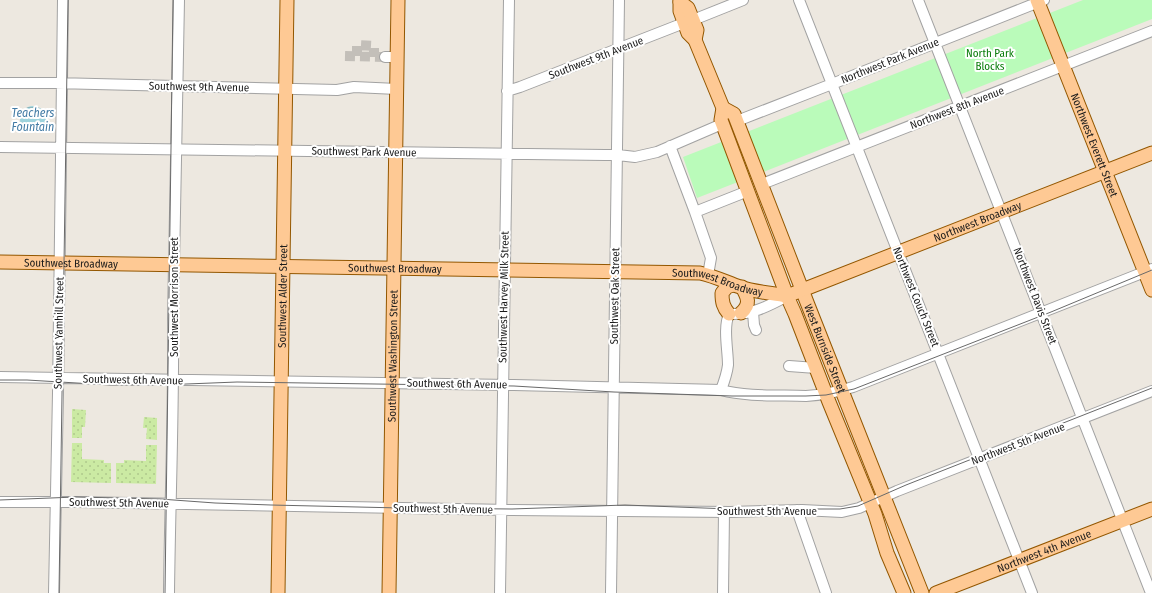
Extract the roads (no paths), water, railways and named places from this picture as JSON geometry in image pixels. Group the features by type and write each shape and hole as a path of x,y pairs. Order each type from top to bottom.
{"main road":[{"name":"Southwest Alder Street","path":"278,593 287,0"},
{"name":"Southwest Washington Street","path":"389,593 397,89 391,57 398,0"},
{"name":"West Burnside Street","path":"680,1 688,8 688,21 697,30 695,40 723,108 721,120 722,124 786,296 875,514 887,553 904,593"},
{"name":"Northwest Everett Street","path":"1040,1 1063,66 1105,172 1148,270 1152,290"},
{"name":"West Burnside Street","path":"723,108 734,114 737,121 841,390 922,593"},
{"name":"Northwest Broadway","path":"802,290 1152,153"},
{"name":"Southwest Broadway","path":"0,262 700,273 708,274 737,286 760,292 786,296 802,290"},
{"path":"737,286 746,296 748,301 745,309 741,313 724,309 722,303 722,293 728,287 737,286"},
{"name":"Northwest 4th Avenue","path":"936,593 1152,509"}],"street":[{"name":"Southwest Yamhill Street","path":"54,593 63,0"},
{"name":"Southwest Morrison Street","path":"169,593 174,380 174,265 178,86 178,0"},
{"name":"Southwest Harvey Milk Street","path":"500,593 509,0"},
{"name":"Southwest Oak Street","path":"611,593 619,0"},
{"name":"Southwest 9th Avenue","path":"507,91 743,0"},
{"name":"Northwest Couch Street","path":"799,0 1032,593"},
{"name":"Northwest Davis Street","path":"918,0 1151,593"},
{"name":"Northwest Park Avenue","path":"737,121 1040,1"},
{"name":"Northwest 8th Avenue","path":"762,184 1152,31"},
{"name":"Southwest 9th Avenue","path":"0,83 62,83 337,90 354,87 397,89"},
{"name":"Southwest Park Avenue","path":"0,148 618,155 634,157 657,152 722,124"},
{"path":"670,146 711,258 708,274"},
{"path":"695,212 748,191"},
{"name":"Southwest 6th Avenue","path":"0,377 614,387 721,390 732,393 806,396 826,394 841,390 1148,270"},
{"name":"Southwest Broadway","path":"741,313 762,309 786,296"},
{"path":"721,390 727,370 727,322 741,313 754,325 756,330"},
{"path":"789,366 816,368"},
{"name":"Northwest 5th Avenue","path":"883,497 1152,391"},
{"name":"Southwest 5th Avenue","path":"0,502 501,510 724,512 797,510 842,512 854,510 883,497"},
{"path":"797,510 826,593"},
{"path":"723,593 724,512"}],"water":[{"name":"Teachers Fountain","path":"33,106 42,110 46,119 42,128 33,132 24,128 20,119 24,110"}],"tunnel":[{"path":"357,56 357,45 374,46 374,57"},
{"path":"345,56 385,57"}],"tram line":[{"path":"59,593 68,0"},
{"path":"165,593 173,0"},
{"path":"0,380 27,380 110,385 161,385 237,382 514,386 614,392 732,396 826,395 854,389 1051,312 1152,270"},
{"path":"0,500 76,497 160,499 271,505 401,508 512,509 625,505 730,509 840,509 858,506 906,485 1152,388"}],"park label":[{"name":"North Park Blocks","path":"990,59"}]}
